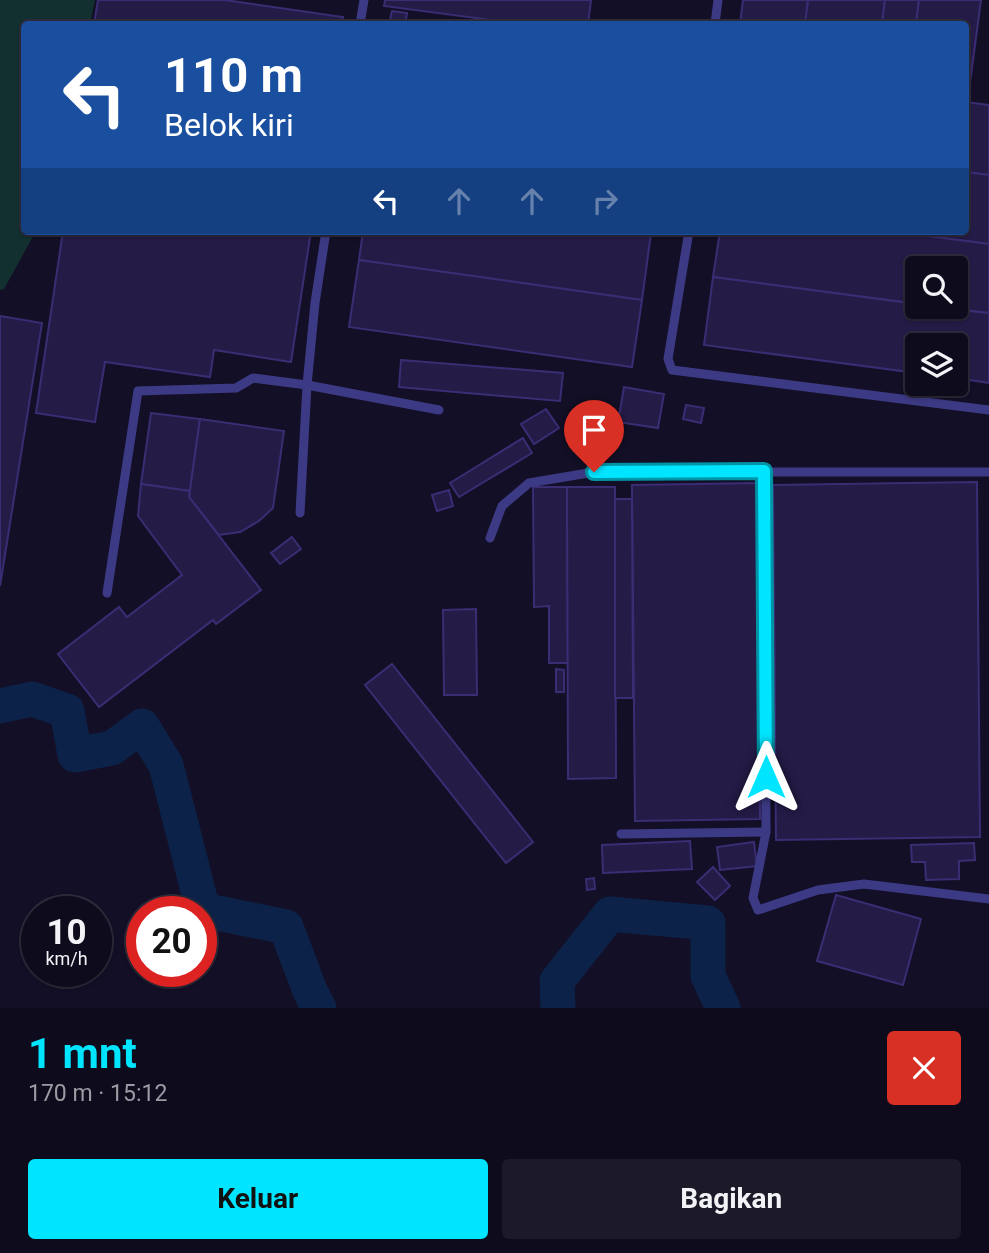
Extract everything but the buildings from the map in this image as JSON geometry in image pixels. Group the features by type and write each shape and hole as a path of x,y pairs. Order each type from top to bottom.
{"lane":[{"path":"360,21 364,0"},
{"path":"715,21 718,0"},
{"path":"300,513 307,385 325,235"},
{"path":"688,235 667,359 671,370 989,410"},
{"path":"107,593 138,391 236,388 253,378 307,385 439,410"},
{"path":"764,471 766,832 753,898 758,910 818,890 864,884 989,899"},
{"path":"490,538 502,506 529,483 594,472 989,472"},
{"path":"621,834 766,832"}],"green space":[{"path":"0,0 95,0 91,21 21,21 21,235 34,235 4,289 0,290"}],"waterway":[{"path":"0,706 32,699 67,711 75,755 112,748 142,726 166,765 203,910 286,927 319,1008"},
{"path":"558,1008 557,981 610,914 708,923 708,976 723,1008"}],"route":[{"path":"594,472 764,471 766,777"}]}
